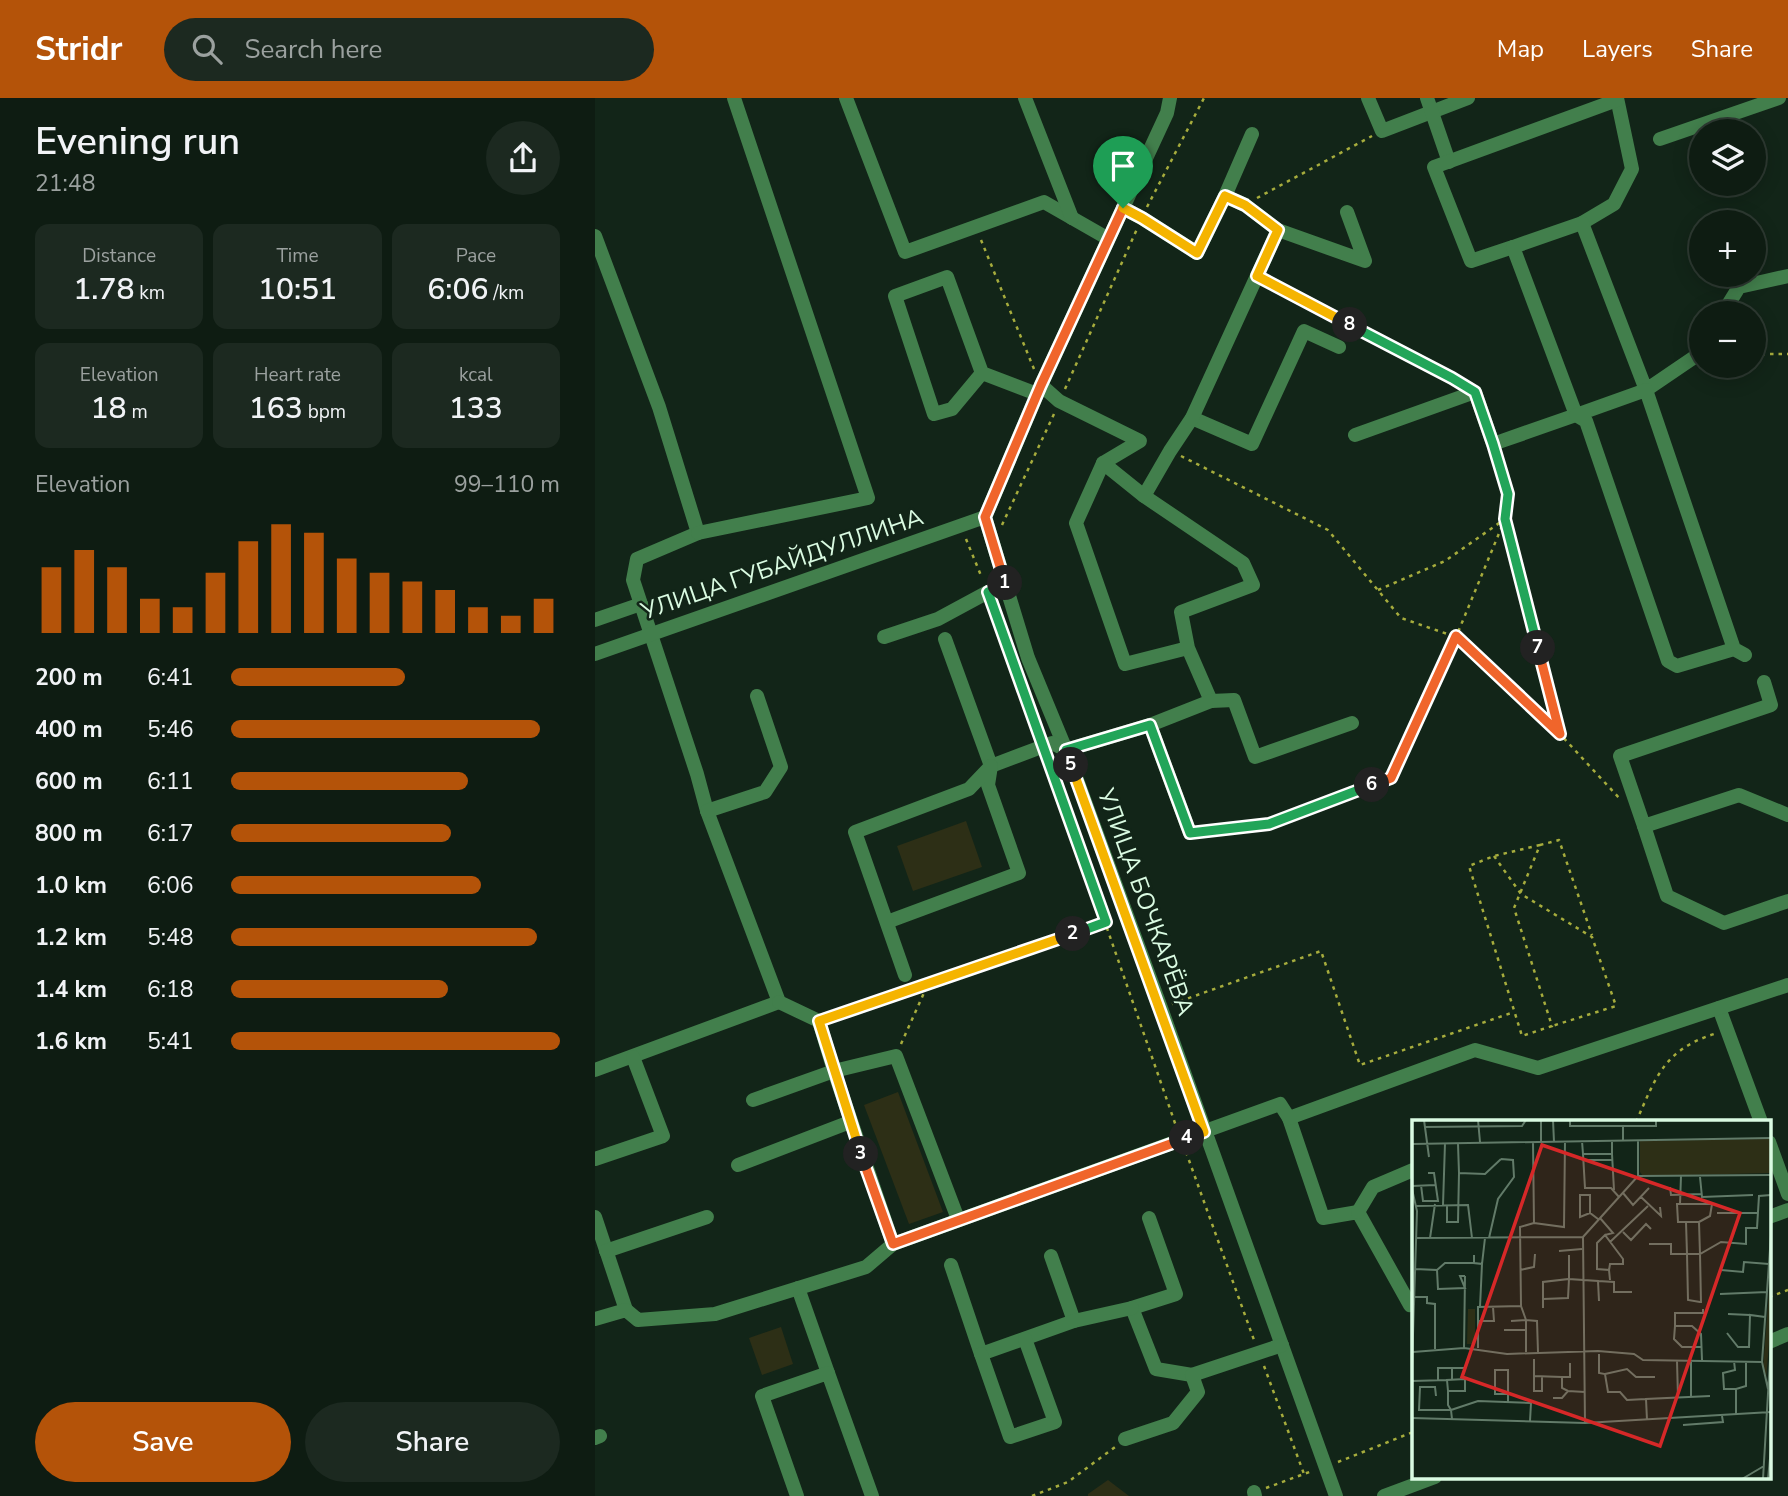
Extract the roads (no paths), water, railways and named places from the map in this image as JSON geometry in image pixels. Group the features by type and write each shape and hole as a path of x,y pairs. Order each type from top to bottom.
{"street":[{"path":"734,98 868,498 698,533 637,559 633,580 707,811 779,1002 819,1021 850,1122 893,1244"},
{"path":"1025,98 1072,218"},
{"path":"985,517 1107,238 1167,113 1170,98"},
{"path":"1368,98 1382,131 1468,98"},
{"path":"1427,98 1448,162"},
{"path":"1660,139 1779,98"},
{"path":"850,99 905,252 1044,202 1107,238"},
{"path":"1617,99 1632,169 1614,204 1582,223 1471,261 1434,167 1617,99"},
{"path":"1123,208 1197,253 1252,134"},
{"path":"1225,196 1245,205 1278,230 1365,261 1347,212"},
{"path":"1513,247 1576,415 1586,421 1668,661 1677,666 1739,652 1646,390 1582,223"},
{"path":"1144,496 1192,418 1278,230"},
{"path":"595,236 659,407 698,533"},
{"path":"1730,301 1739,287 1788,276"},
{"path":"947,277 982,373 952,409 934,414 895,296 947,277"},
{"path":"1192,418 1252,444 1304,331 1339,347"},
{"path":"1355,435 1475,392 1493,444 1646,390 1689,361"},
{"path":"982,373 1039,390 1140,441 1103,463 1076,523 1125,664 1188,648"},
{"path":"1103,463 1144,496 1243,563 1253,586 1181,612 1188,648 1211,701"},
{"name":"УЛИЦА БОЧКАРЁВА","path":"985,517 1028,658 1066,750 1161,1008 1336,1496"},
{"name":"УЛИЦА ГУБАЙДУЛЛИНА","path":"595,654 985,517"},
{"path":"884,637 938,619 1006,585"},
{"path":"595,620 641,604"},
{"path":"887,922 1019,873 988,785 991,766 945,639"},
{"path":"1764,682 1771,705 1619,756 1667,896 1724,923 1788,901"},
{"path":"707,811 765,792 781,767 757,696"},
{"path":"905,975 855,832 969,789 991,766 1043,745 1052,743 1066,750 1150,725 1211,701 1234,700 1255,757 1352,723"},
{"path":"1150,725 1190,833"},
{"path":"1644,826 1739,795 1788,815"},
{"path":"1289,1118 1475,1049 1538,1068 1788,985"},
{"path":"595,1070 779,1002"},
{"path":"1719,1008 1760,1120"},
{"path":"753,1100 834,1071 895,1056 958,1219"},
{"path":"595,1159 663,1136 633,1057"},
{"path":"595,1217 626,1310 638,1320 715,1314 866,1267 893,1244 1280,1104 1289,1118 1323,1218 1358,1212 1373,1187 1412,1170"},
{"path":"738,1165 850,1122"},
{"path":"1771,1147 1788,1194"},
{"path":"1771,1216 1788,1210"},
{"path":"1358,1212 1412,1304"},
{"path":"606,1251 707,1217"},
{"path":"981,1354 1074,1321 1132,1308 1176,1294 1149,1218"},
{"path":"1051,1256 1074,1321"},
{"path":"951,1265 1010,1437 1055,1422 1025,1339"},
{"path":"798,1288 872,1496"},
{"path":"1132,1308 1156,1369 1192,1375 1282,1345"},
{"path":"595,1319 626,1310"},
{"path":"1771,1341 1788,1334"},
{"path":"797,1496 762,1396 828,1373"},
{"path":"1125,1439 1173,1423 1198,1392 1192,1375"},
{"path":"1384,1496 1432,1478"}]}
